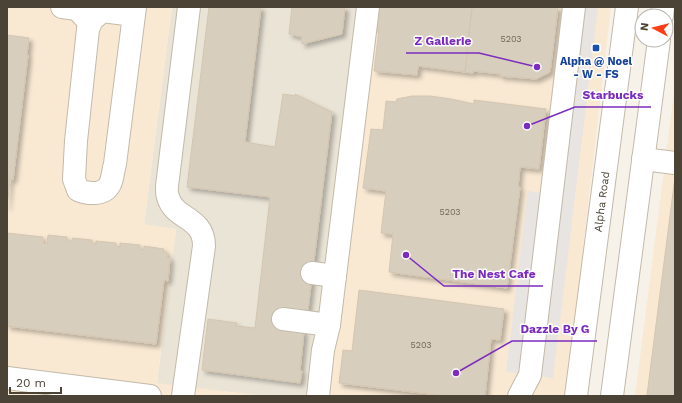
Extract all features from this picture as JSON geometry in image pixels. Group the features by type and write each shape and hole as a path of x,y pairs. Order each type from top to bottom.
{"street":[{"path":"62,7 77,9 90,23"},
{"path":"183,396 204,237 201,230 194,223 171,205 167,196 189,7"},
{"path":"318,396 323,350 329,324 368,7"},
{"path":"519,396 530,375 574,7"},
{"name":"Alpha Road","path":"576,396 627,7"},
{"path":"102,11 134,11 115,164 110,185 100,193 87,194 78,190 74,179 76,141 88,29 92,20 102,11"},
{"path":"612,396 658,48"},
{"path":"644,159 675,163"},
{"path":"312,273 335,276"},
{"path":"283,319 329,324"},
{"path":"7,378 150,396"}],"shaded area":[{"path":"7,7 172,7 144,224 176,229 157,383 265,396 7,396"},
{"path":"172,7 361,7 314,396 265,396 157,384 176,229 144,225"},
{"path":"361,7 611,7 566,396 314,396"},
{"path":"565,7 598,7 553,378 506,372 528,191 542,193"},
{"path":"675,84 675,396 635,396"}],"building":[{"path":"209,7 261,7 245,142 275,147 283,94 296,96 295,94 332,112 308,310 294,313 304,332 300,383 202,370 208,319 237,323 236,326 255,328 270,197 187,187"},
{"path":"292,7 345,7 342,34 302,44 302,37 289,34"},
{"path":"377,7 472,7 465,72 418,66 417,75 374,71 379,29 374,29"},
{"path":"472,7 558,7 550,72 536,79 500,76 501,74 473,71 473,73 465,72"},
{"path":"7,35 29,38 13,180 10,179 7,207"},
{"path":"412,96 430,96 474,104 474,100 546,109 539,169 520,167 518,187 520,187 507,288 389,272 393,234 381,233 386,191 363,188 371,129 383,130 386,101 396,102 397,99"},
{"path":"675,177 675,396 648,396 647,395"},
{"path":"7,233 43,237 43,243 47,244 48,235 67,237 67,241 72,241 73,238 92,240 92,243 96,244 96,241 116,243 116,246 120,247 120,243 140,245 140,249 144,250 144,246 164,249 163,252 167,253 167,257 170,258 168,281 164,280 156,344 7,326"},
{"path":"359,290 504,309 500,340 491,339 485,396 446,396 339,383 343,350 352,351"}],"place":[{"name":"Alpha @ Noel - W - FS","path":"596,48"},
{"name":"Z Gallerie","path":"537,67"},
{"name":"Starbucks","path":"527,126"},
{"name":"The Nest Cafe","path":"406,255"},
{"name":"Dazzle By G","path":"456,373"}]}
